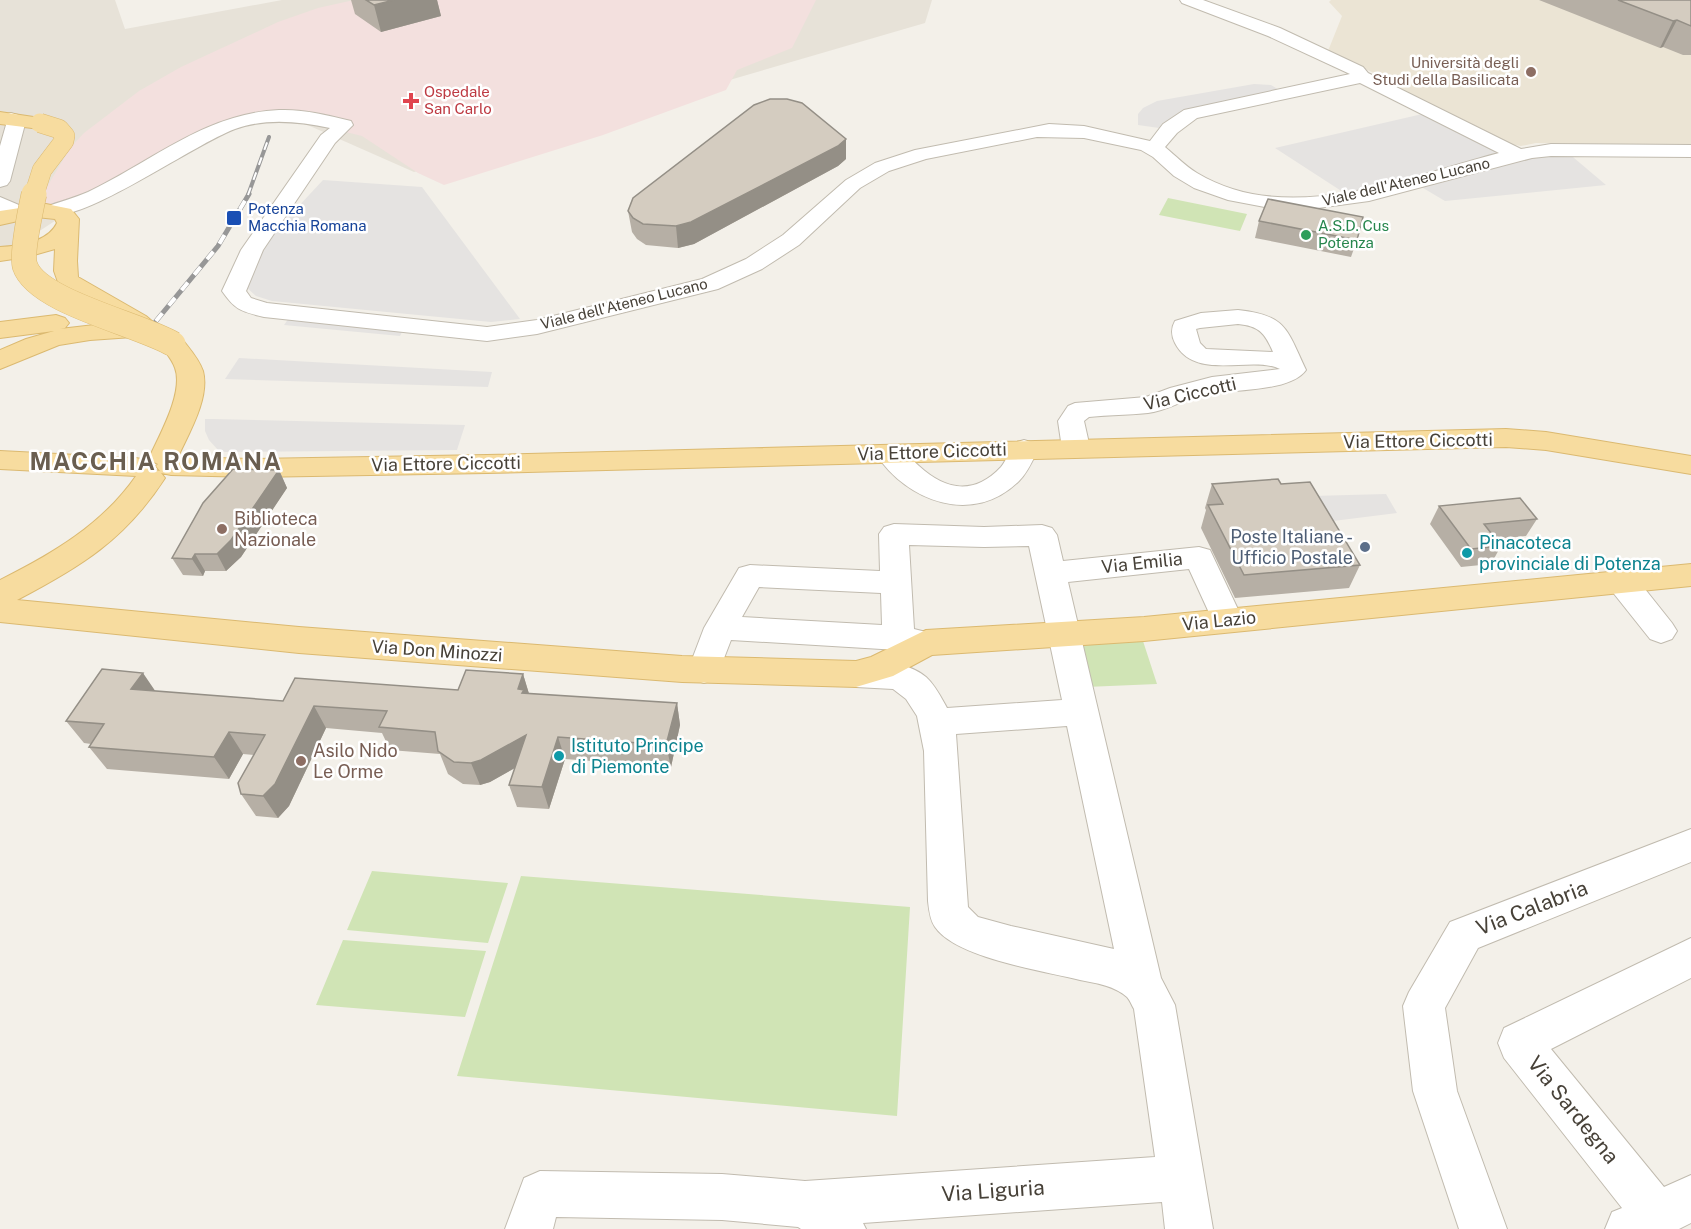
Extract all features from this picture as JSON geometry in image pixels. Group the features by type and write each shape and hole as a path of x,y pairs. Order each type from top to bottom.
{"main road":[{"path":"0,136 4,120 40,123 59,129 65,136 64,141 40,172 33,191 23,256 26,270 50,294 147,328"},
{"path":"6,212 62,220"},
{"path":"0,594 63,561 105,532 138,500 187,399 191,382 189,369 173,344 121,310 86,294 67,280 62,220"},
{"path":"0,255 20,252 58,237 62,220"},
{"path":"2,329 69,323 105,323 147,328"},
{"path":"0,361 42,341 99,330 147,328"},
{"path":"187,399 188,440 197,453 210,460 252,468"},
{"name":"Via Ettore Ciccotti","path":"0,460 155,467 252,468 1506,438 1546,441 1691,465"},
{"path":"0,579 40,573"},
{"name":"Via Lazio","path":"752,670 856,674 881,667 912,640 1065,635 1691,575"},
{"path":"0,610 122,623"},
{"path":"0,626 122,623"},
{"name":"Via Don Minozzi","path":"122,623 298,640 704,670 752,670"}],"street":[{"path":"1188,0 1274,32 1357,71 1362,76 1518,155"},
{"path":"1154,149 1169,128 1191,114 1362,76"},
{"path":"0,180 16,124 4,120"},
{"name":"Viale dell'Ateneo Lucano","path":"62,220 197,146 234,129 251,124 289,120 341,127 328,139 252,250 234,291 238,297 243,303 264,310 487,334 537,327 710,284 754,264 791,240 853,184 882,167 922,154 1055,129 1113,137 1154,149 1190,178 1214,189 1270,202 1310,204 1353,198 1518,155 1551,150 1691,151"},
{"name":"Via Ciccotti","path":"1076,448 1071,421 1077,412 1084,409 1144,406 1212,385 1289,374 1293,370 1288,360"},
{"path":"890,454 907,472 940,494 959,498 984,493 1011,474 1024,449"},
{"path":"720,628 912,640 896,583 894,534 984,537 1042,535 1148,994 1189,1229"},
{"name":"Via Emilia","path":"1051,573 1199,557 1227,620"},
{"path":"704,670 720,628 750,576 896,583"},
{"path":"1622,582 1661,632"},
{"path":"856,674 890,676 904,679 914,685 924,697 936,722 941,752 943,864 949,915 966,931 1011,945 1117,969 1148,994"},
{"path":"936,722 1082,712"},
{"name":"Via Calabria","path":"1483,1229 1436,1091 1424,1006 1464,935 1691,845"},
{"name":"Via Sardegna","path":"1659,1214 1519,1043 1691,957"},
{"name":"Via Liguria","path":"529,1229 540,1194 722,1197 814,1216 1181,1178"},
{"path":"814,1216 842,1229"}],"shaded area":[{"name":"Ospedale San Carlo","path":"0,0 115,0 125,29 282,0 932,0 925,23 414,172 294,119 216,115 0,257"},
{"name":"Ospedale San Carlo","path":"354,0 816,0 792,48 737,70 726,90 603,135 444,185 418,173 362,136 338,130 344,125 251,118 91,198 45,210 44,192 70,148 84,133 139,91 181,67 278,22 318,8"},
{"name":"Università degli Studi della Basilicata","path":"1331,0 1691,0 1691,145 1536,143 1521,146 1510,144 1384,82 1380,76 1328,51 1342,16 1329,2"},
{"path":"1254,84 1271,85 1281,91 1186,111 1159,128 1138,125 1138,114 1143,108 1157,101"},
{"path":"1431,112 1507,153 1346,194 1275,148"},
{"path":"1543,152 1567,152 1606,185 1445,201 1418,185"},
{"path":"323,180 422,187 520,319 491,322 272,301 256,296 246,287 263,251 288,210 296,209"},
{"path":"289,318 403,330 400,336 284,325"},
{"path":"239,358 492,372 488,387 225,379"},
{"path":"205,419 465,425 457,450 225,452 218,450 209,440 205,431"},
{"path":"1386,494 1397,513 1325,522 1312,496"}],"green space":[{"path":"1168,198 1247,214 1240,231 1159,215"},
{"path":"1142,638 1157,684 1086,687 1074,642"},
{"path":"372,871 508,883 488,943 347,930"},
{"path":"521,876 910,907 897,1116 457,1076"},
{"path":"343,940 486,951 465,1017 316,1005"}],"building":[{"path":"366,0 394,0 374,5"},
{"path":"1618,0 1691,0 1691,26 1677,20 1673,21"},
{"path":"770,99 787,99 802,103 846,139 838,146 691,222 676,226 643,224 633,218 628,211 633,198 754,105"},
{"path":"1268,199 1363,217 1357,240 1259,221"},
{"path":"233,469 279,470 231,540 217,554 195,554 192,559 172,558 203,503"},
{"path":"1278,479 1281,484 1310,482 1360,565 1244,575 1208,505 1223,504 1212,484"},
{"path":"1520,498 1537,519 1484,524 1501,546 1471,549 1439,506"},
{"path":"102,669 143,673 131,689 283,701 295,678 458,690 466,670 523,674 518,689 524,690 522,693 677,703 666,745 558,737 542,787 509,785 526,735 481,760 471,763 454,762 438,751 435,732 379,727 387,711 314,706 275,784 263,796 241,794 238,783 265,735 229,732 214,757 89,747 104,724 66,721"}],"railway":[{"path":"248,195 269,137"},
{"path":"156,321 218,246 249,194"}],"place":[{"name":"Università degli Studi della Basilicata","path":"1531,72"},
{"name":"Ospedale San Carlo","path":"411,101"},
{"name":"Potenza Macchia Romana","path":"234,218"},
{"name":"A.S.D. Cus Potenza","path":"1306,235"},
{"name":"Biblioteca Nazionale","path":"222,529"},
{"name":"Poste Italiane - Ufficio Postale","path":"1365,547"},
{"name":"Pinacoteca provinciale di Potenza","path":"1467,553"},
{"name":"Istituto Principe di Piemonte","path":"559,756"},
{"name":"Asilo Nido Le Orme","path":"301,761"}],"district":[{"name":"MACCHIA ROMANA","path":"156,462"}]}
